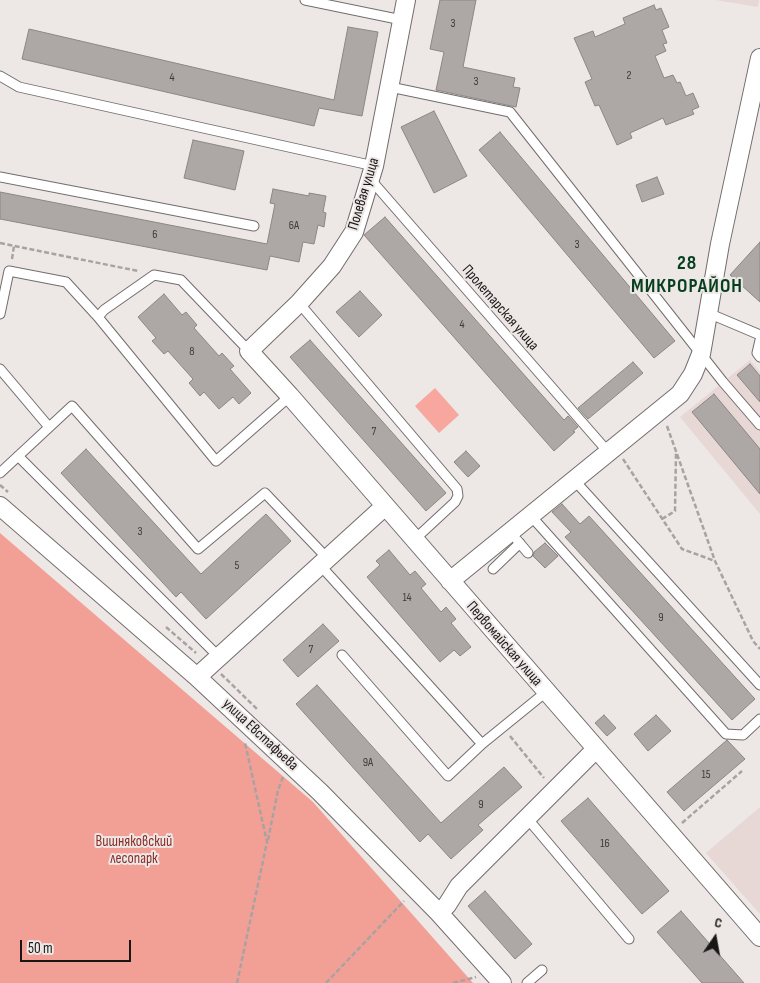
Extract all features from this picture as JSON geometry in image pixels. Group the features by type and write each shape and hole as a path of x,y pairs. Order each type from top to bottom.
{"street":[{"name":"Полевая улица","path":"249,351 299,302 332,266 354,232 373,173 406,0"},
{"path":"450,581 516,538 531,516 662,410 680,394 693,374 701,354 720,244 760,58"},
{"name":"Первомайская улица","path":"249,351 760,937"},
{"name":"улица Евстафьева","path":"0,506 197,677 320,792 439,913 502,983"},
{"path":"197,677 384,506"},
{"path":"439,913 447,905 459,886 596,749"}],"lane":[{"path":"305,0 341,4 402,20"},
{"path":"0,76 19,87 373,173"},
{"path":"390,87 510,112 701,354 760,425"},
{"name":"Пролетарская улица","path":"373,173 612,451"},
{"path":"0,177 254,226"},
{"path":"0,314 9,271 66,282 98,317 216,461 290,396"},
{"path":"98,317 104,310 154,274 180,280 249,351"},
{"path":"299,302 457,489 458,496 455,502 414,540"},
{"path":"708,313 760,335"},
{"path":"760,340 756,353 760,357"},
{"path":"0,369 49,427"},
{"path":"0,473 72,406 198,549 265,493 482,744"},
{"path":"18,456 219,657"},
{"path":"575,481 760,685"},
{"path":"531,516 726,734 743,735 760,719"},
{"path":"493,569 516,538 528,553"},
{"path":"342,655 448,776 482,744 546,692"},
{"path":"527,818 629,939"},
{"path":"527,983 542,970"}],"path":[{"path":"0,243 154,274"},
{"path":"662,410 714,561 753,641 760,650"},
{"path":"612,451 682,549 714,561"},
{"path":"662,520 675,511 676,451"},
{"path":"245,697 241,728 267,842"},
{"path":"503,727 554,791"},
{"path":"237,983 278,790 288,762"},
{"path":"670,834 742,771"},
{"path":"326,983 404,900"}],"shaded area":[{"path":"716,0 759,0 758,7"},
{"path":"750,360 760,372 760,514 680,417"},
{"path":"435,388 459,415 439,433 415,406"},
{"path":"760,807 760,914 706,853"}],"green space":[{"name":"Вишняковский лесопарк","path":"0,533 313,802 473,983 0,983"}],"building":[{"path":"440,0 476,0 463,67 515,78 513,87 520,88 516,107 436,90 444,52 430,49"},
{"path":"654,5 656,10 661,8 669,27 662,30 667,43 663,44 666,51 655,56 664,78 673,75 677,83 680,82 686,96 693,93 699,107 692,110 694,114 666,125 663,118 630,133 632,138 617,145 599,105 595,106 585,82 592,79 574,38 593,31 595,37 625,24 623,18"},
{"path":"348,27 378,32 362,116 319,108 314,126 22,59 29,29 334,100"},
{"path":"434,111 467,176 434,193 401,127"},
{"path":"500,132 675,341 654,358 479,150"},
{"path":"193,140 244,151 235,190 184,178"},
{"path":"657,177 664,194 642,202 636,185"},
{"path":"273,189 309,196 309,193 326,196 323,212 326,213 324,227 318,225 314,244 303,242 299,262 270,256 267,270 0,219 0,192 267,244 275,204 270,203"},
{"path":"385,217 564,420 568,416 578,427 554,451 364,235"},
{"path":"760,242 760,302 730,275"},
{"path":"360,291 382,315 359,337 336,312"},
{"path":"164,294 182,315 186,312 197,325 194,328 219,356 222,353 234,366 230,369 251,393 239,404 233,397 219,409 204,392 200,396 189,383 193,379 168,351 164,354 152,341 156,338 138,317"},
{"path":"310,340 446,493 426,511 290,357"},
{"path":"633,362 643,373 588,419 578,408"},
{"path":"750,364 760,376 760,402 737,375"},
{"path":"714,394 760,449 760,494 692,412"},
{"path":"86,449 201,574 266,514 291,541 206,619 181,592 176,597 61,473"},
{"path":"466,451 480,466 468,477 454,462"},
{"path":"562,504 580,524 589,516 755,699 732,720 565,537 571,532 552,512"},
{"path":"545,543 558,556 545,568 533,556 534,552"},
{"path":"389,550 410,575 415,571 426,584 421,588 441,612 446,607 456,619 451,623 471,647 460,656 454,650 440,662 367,577 380,565 376,561"},
{"path":"323,624 339,641 298,677 283,660"},
{"path":"317,685 441,823 504,767 522,787 478,825 483,830 451,859 428,834 420,842 296,704"},
{"path":"604,715 616,728 607,736 595,723"},
{"path":"656,715 671,731 648,751 634,734"},
{"path":"727,740 745,759 684,811 667,792"},
{"path":"588,798 669,891 642,914 561,821"},
{"path":"485,891 532,944 515,959 468,906"},
{"path":"681,911 744,983 702,983 657,932"}],"district":[{"name":"28 МИКРОРАЙОН","path":"687,276"}]}
